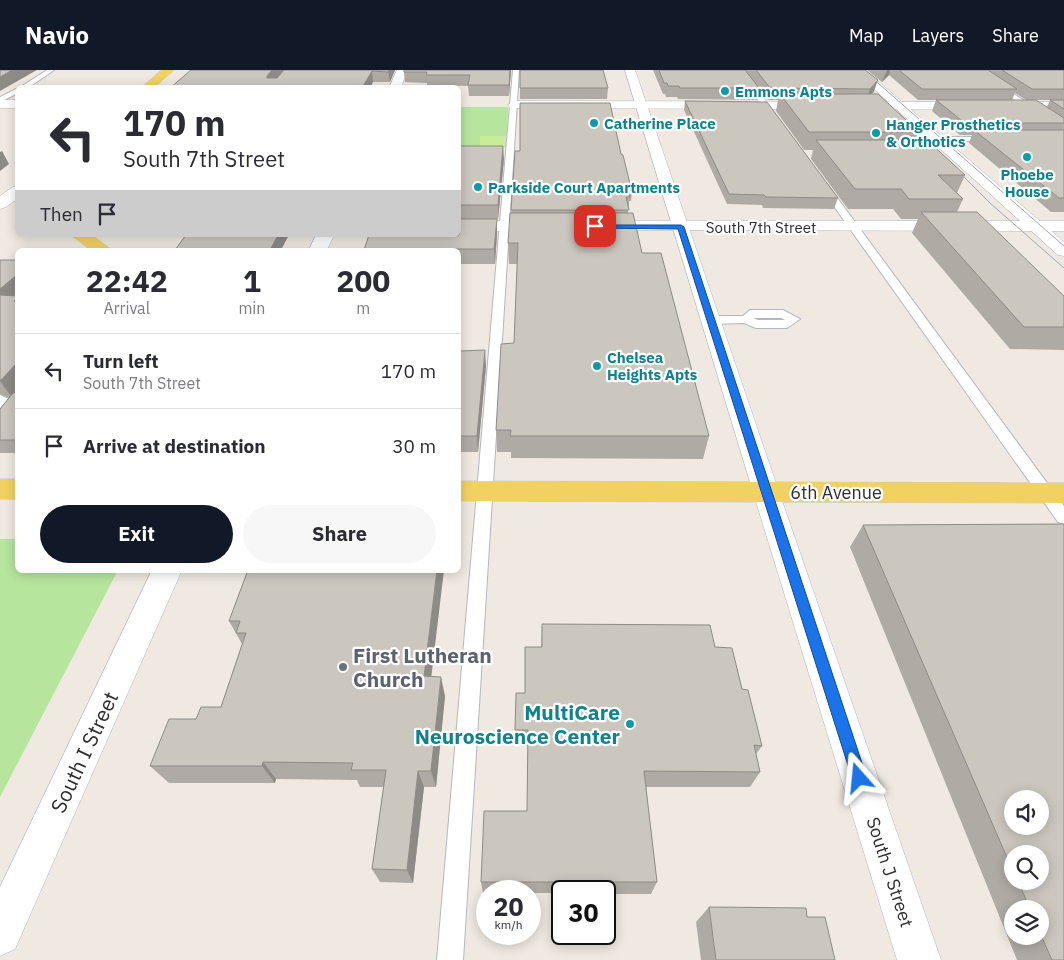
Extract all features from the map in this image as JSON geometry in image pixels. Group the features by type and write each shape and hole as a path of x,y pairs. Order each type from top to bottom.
{"main road":[{"path":"150,85 169,70"},
{"path":"83,237 99,248"},
{"path":"0,489 15,489"},
{"name":"6th Avenue","path":"461,491 1055,493"}],"street":[{"path":"396,85 402,70"},
{"name":"South J Street","path":"630,70 919,960"},
{"path":"859,73 937,139 948,154 1064,251"},
{"path":"0,102 15,104"},
{"path":"514,105 1064,106"},
{"path":"0,204 15,192"},
{"path":"461,226 563,226"},
{"name":"South 7th Street","path":"582,226 1064,226"},
{"name":"South I Street","path":"0,934 166,573"}],"lane":[{"path":"27,85 51,70"},
{"path":"450,960 506,226 516,70"},
{"path":"741,70 781,127"},
{"path":"973,70 1064,130"},
{"path":"0,102 15,92"},
{"path":"937,139 997,139"},
{"path":"818,177 1055,493 1064,518"},
{"path":"711,320 746,320"},
{"path":"0,399 8,404 0,415"}],"green space":[{"path":"461,107 508,107 506,147 461,147"},
{"path":"480,136 506,136 506,146 480,146"},
{"path":"0,539 15,539 15,573 116,573 0,797"}],"building":[{"path":"0,70 12,70 0,77"},
{"path":"191,70 272,70 267,78 277,78 284,70 389,70 388,72 372,71 364,85 174,85"},
{"path":"404,70 510,70 509,85 468,85 470,75 426,75 427,72 404,72"},
{"path":"520,70 603,70 608,88 520,88"},
{"path":"659,70 745,70 759,88 680,88 679,86 668,86 667,83 664,83"},
{"path":"756,70 865,70 878,80 870,89 770,88"},
{"path":"899,70 988,70 1017,89 922,89"},
{"path":"1002,70 1064,70 1064,89 1032,89"},
{"path":"780,94 878,94 919,132 809,132"},
{"path":"936,100 1036,100 1064,118 1064,123 965,123"},
{"path":"1050,100 1064,100 1064,109"},
{"path":"685,101 767,102 838,198 766,197 764,195 729,194"},
{"path":"520,103 610,103 621,154 623,155 632,192 629,192 630,197 626,197 629,210 511,210 515,151 520,151"},
{"path":"974,130 1064,130 1064,198 1059,198"},
{"path":"816,140 927,140 965,175 938,175 963,199 909,199 901,189 855,189"},
{"path":"461,146 503,146 498,205 461,205"},
{"path":"921,212 977,212 1064,296 1064,327 1024,327"},
{"name":"Chelsea Heights Apts","path":"510,213 633,213 642,253 661,253 709,436 510,436 511,430 496,430 501,344 514,343 518,243 508,243"},
{"path":"461,219 497,219 494,249 365,248 368,237 461,237"},
{"path":"185,237 277,237 271,248 176,248"},
{"path":"0,260 15,260 15,276 0,289"},
{"path":"0,295 15,296 15,365 0,381"},
{"path":"485,350 477,436 461,436 461,351"},
{"path":"15,393 15,440 0,440 0,409"},
{"path":"1064,524 1064,960 1052,960 1045,945 1049,945 1049,900 1026,900 1022,890 1049,890 1049,845 1004,845 1004,851 863,525"},
{"name":"First Lutheran Church","path":"247,573 437,573 424,676 441,677 431,771 418,771 407,870 372,869 386,770 351,770 353,763 263,762 262,766 150,766 169,719 196,719 201,707 221,707 246,633 236,633 240,621 229,621"},
{"path":"542,624 710,625 715,647 732,648 742,689 748,690 762,746 754,745 760,772 644,771 657,882 616,882 616,880 551,880 551,882 541,882 541,880 481,880 484,811 527,811 528,730 515,730 516,693 525,693 525,647 542,647"},
{"path":"709,907 806,908 807,917 825,917 835,960 716,960"}],"tram line":[{"path":"850,70 886,104"},
{"path":"863,70 1064,246"},
{"path":"908,124 936,150"},
{"path":"954,167 990,203 1064,268"}],"place":[{"name":"Emmons Apts","path":"725,91"},
{"name":"Catherine Place","path":"594,123"},
{"name":"Hanger Prosthetics & Orthotics","path":"876,133"},
{"name":"Phoebe House","path":"1027,157"},
{"name":"Parkside Court Apartments","path":"478,187"},
{"name":"Chelsea Heights Apts","path":"597,366"},
{"name":"First Lutheran Church","path":"343,667"},
{"name":"MultiCare Neuroscience Center","path":"630,724"}],"route":[{"path":"595,226 681,227 859,778"}]}
